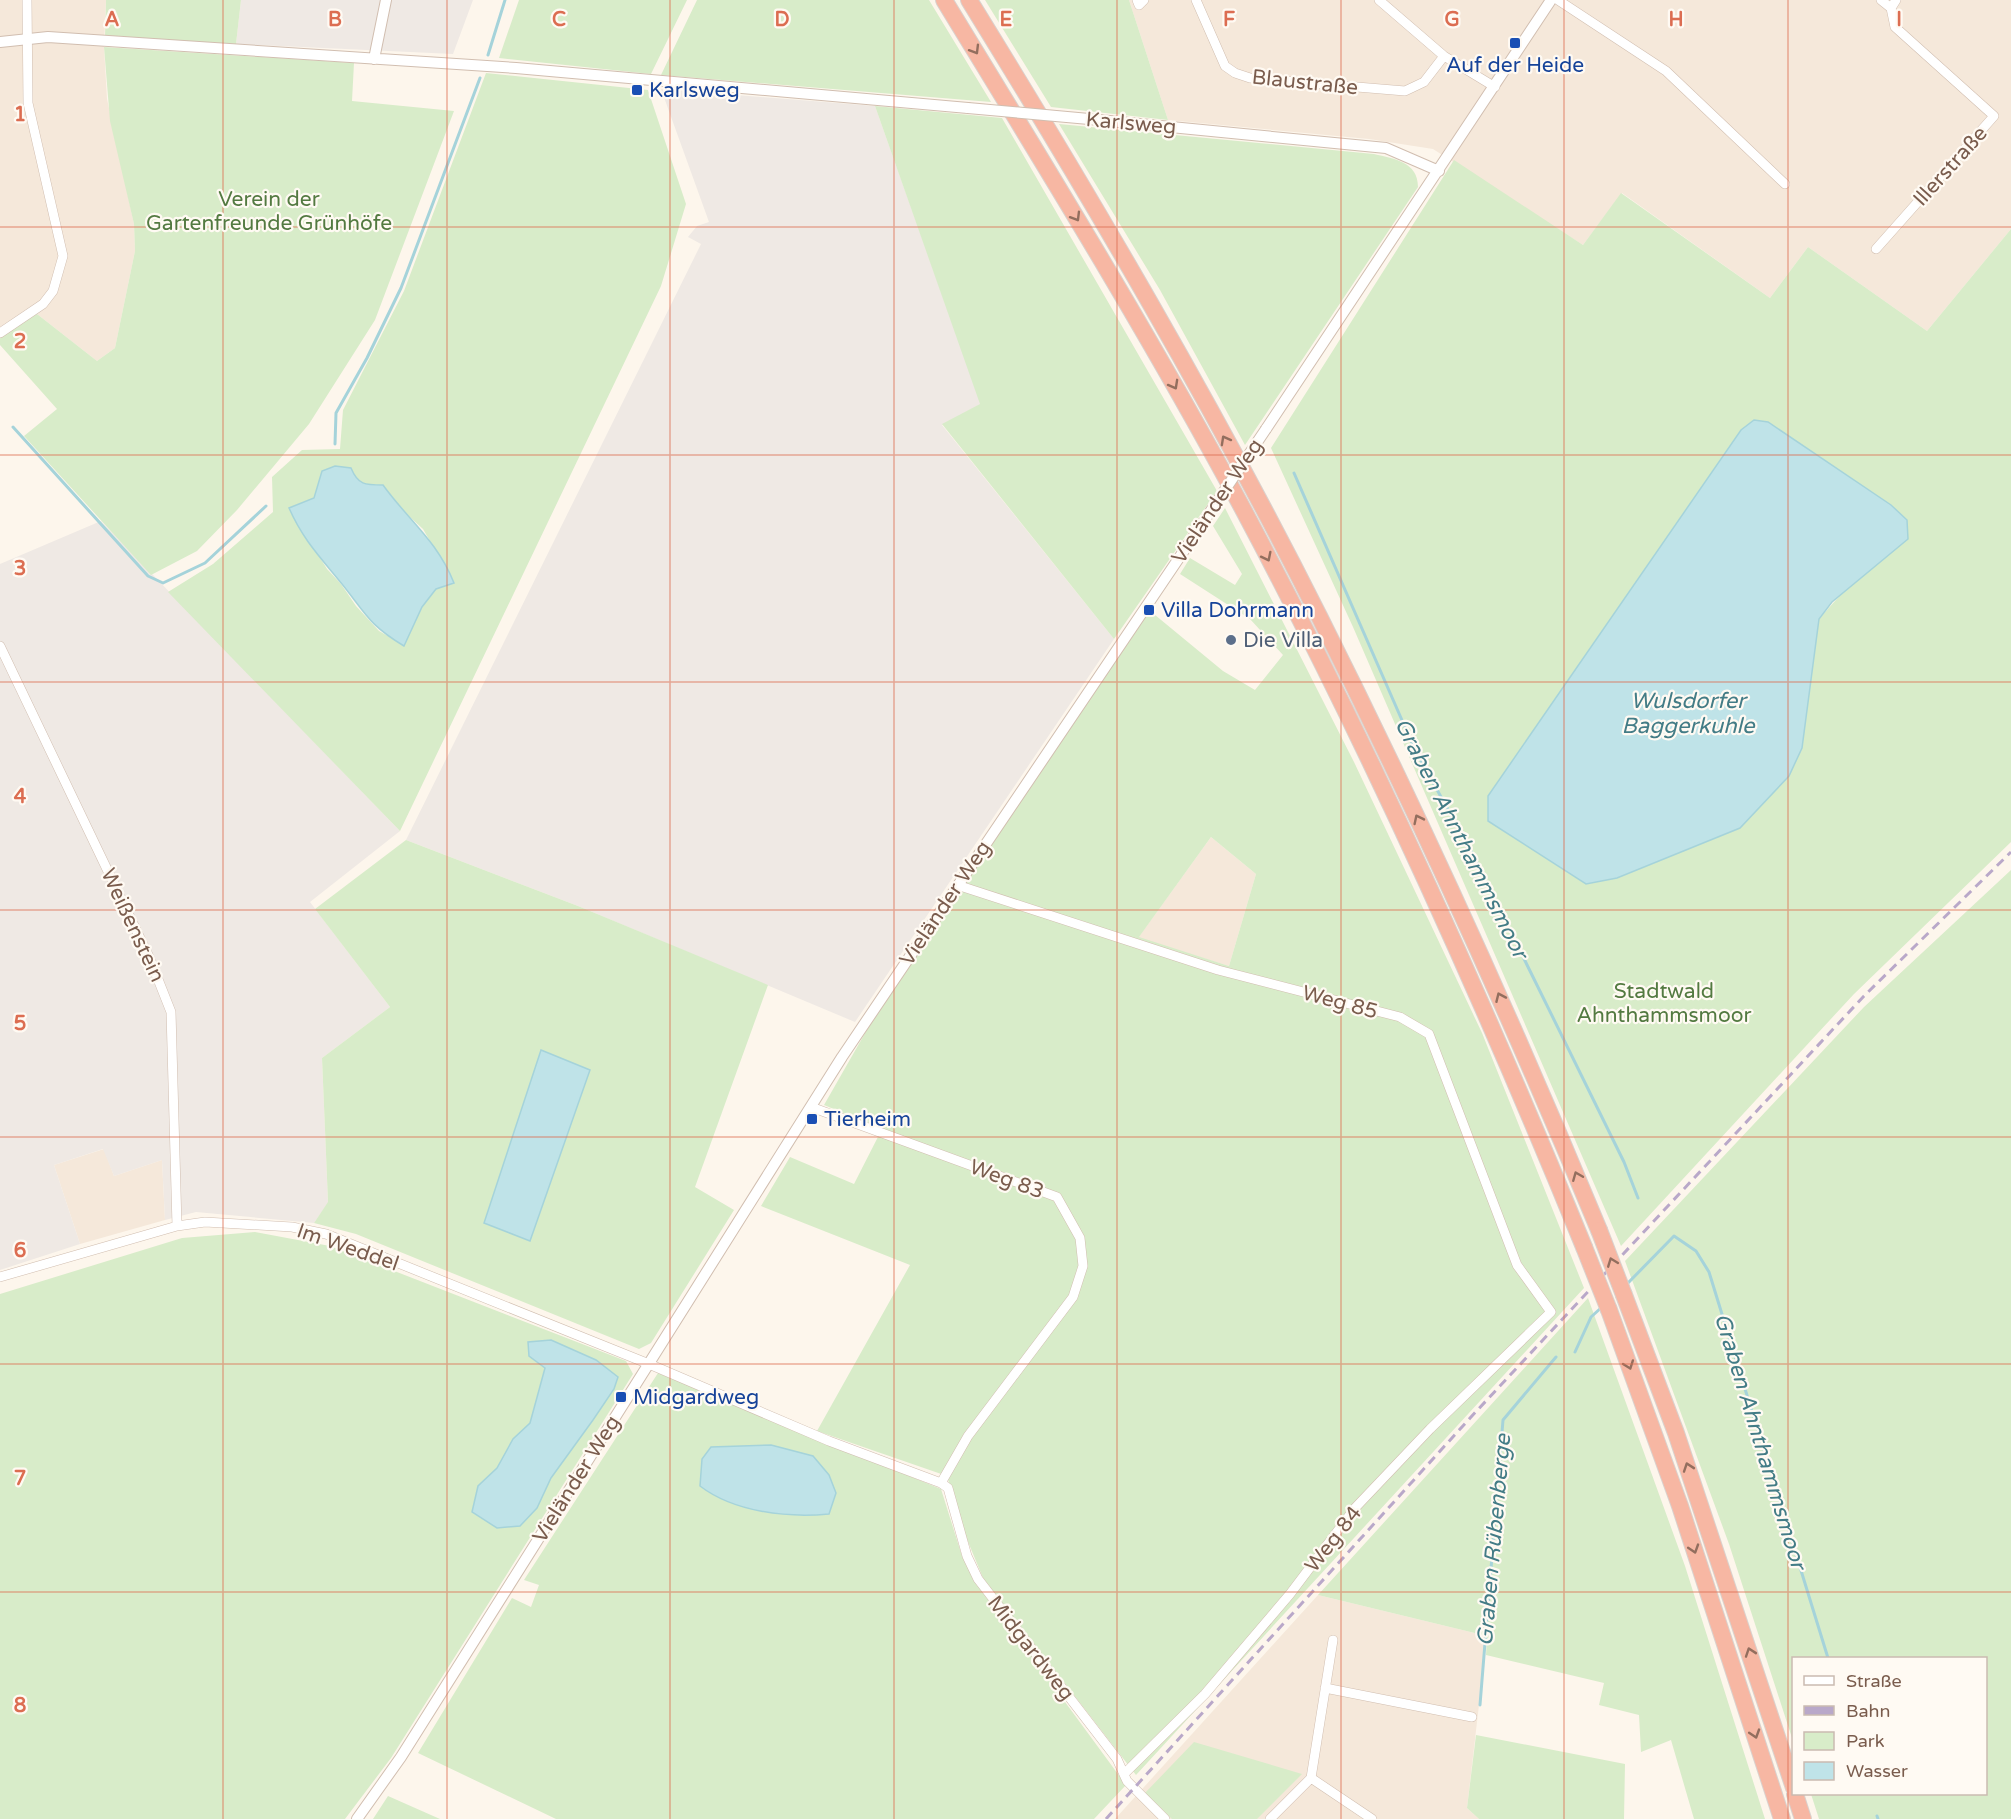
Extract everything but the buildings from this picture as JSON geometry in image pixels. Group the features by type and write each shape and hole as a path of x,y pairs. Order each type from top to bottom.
{"highway":[{"path":"944,0 1130,305 1244,512 1338,696 1454,943 1609,1310 1680,1506 1782,1819"},
{"path":"969,0 1143,291 1319,616 1460,908 1599,1230 1624,1295 1676,1433 1792,1782"},
{"path":"1795,1795 1803,1819"}],"street":[{"path":"0,333 43,304 53,291 63,256 28,103 27,0"},
{"path":"374,58 386,0"},
{"name":"Blaustraße","path":"1196,0 1225,66 1250,78 1405,91 1424,82 1444,56"},
{"path":"1379,0 1444,56 1495,87"},
{"name":"Vieländer Weg","path":"357,1819 398,1762 811,1107 957,885 1266,429 1551,0"},
{"path":"1558,0 1666,71 1785,184"},
{"path":"1881,0 1894,4"},
{"name":"Illerstraße","path":"1876,249 1994,116 1895,27 1894,4"},
{"name":"Karlsweg","path":"0,42 28,38 374,58 516,68 968,108 1386,148 1405,154 1438,171"},
{"name":"Weißenstein","path":"0,646 150,959 171,1012 177,1226"},
{"name":"Weg 85","path":"957,885 1218,970 1400,1017 1429,1034 1517,1265 1551,1312"},
{"name":"Weg 83","path":"811,1107 1057,1197 1080,1238 1083,1266 1073,1297 968,1436 941,1483"},
{"name":"Im Weddel","path":"0,1277 177,1226 205,1222 292,1227 326,1234 649,1364"},
{"name":"Weg 84","path":"1124,1774 1205,1694 1290,1594 1355,1508 1430,1429 1551,1312"},
{"path":"649,1364 829,1441 941,1483"},
{"name":"Midgardweg","path":"941,1483 948,1488 967,1556 978,1579 1117,1759 1134,1789 1165,1819"},
{"path":"1269,1819 1311,1778 1333,1640"},
{"path":"1325,1688 1472,1717"},
{"path":"1311,1778 1372,1819"}],"shaded area":[{"path":"0,0 106,0 104,47 107,99 134,224 135,251 115,348 97,361 37,314 0,336"},
{"path":"241,0 473,0 453,54 236,44"},
{"path":"1129,0 2011,0 2011,229 1927,331 1808,247 1770,298 1622,193 1583,245 1433,149 1369,139 1168,120"},
{"path":"661,89 875,106 981,404 942,425 1114,639 855,1022 578,906 406,840 701,244 688,237 697,226 709,222"},
{"path":"101,521 400,831 310,902 390,1007 322,1058 328,1203 314,1223 196,1212 165,1220 162,1160 114,1176 103,1149 54,1165 80,1244 0,1270 0,564"},
{"path":"1211,837 1256,874 1229,966 1138,938"},
{"path":"104,1149 114,1176 162,1160 165,1220 80,1244 54,1165"},
{"path":"1318,1595 1487,1636 1467,1808 1479,1819 1115,1819"}],"green space":[{"path":"106,0 241,0 236,44 105,36"},
{"path":"519,0 687,0 651,74 499,58"},
{"path":"697,0 929,0 991,102 661,75"},
{"path":"985,0 1129,0 1168,120 1051,107"},
{"name":"Verein der Gartenfreunde Grünhöfe","path":"104,47 354,63 352,101 454,111 375,320 309,424 237,510 197,551 151,575 24,436 57,409 0,345 0,336 37,314 97,361 115,348 135,251 134,224 110,121"},
{"path":"486,73 648,90 686,204 661,286 400,831 168,592 213,564 273,512 272,477 302,450 340,449 343,410 404,291","holes":["322,471 355,479 363,485 383,485 400,508 423,529 454,583 436,589 422,607 404,645 379,631 356,606 327,569 289,508 314,498"]},
{"path":"875,106 1002,118 1217,491 1114,639 942,424 980,404"},
{"path":"1059,124 1374,154 1404,163 1414,172 1418,187 1245,445 1160,290"},
{"name":"Stadtwald Ahnthammsmoor","path":"1454,160 1583,245 1621,193 1770,298 1808,247 1927,331 2011,229 2011,842 1854,994 1621,1246 1353,627 1271,448","holes":["1754,420 1768,422 1891,505 1907,520 1819,619 1740,828 1617,878 1586,884 1488,821 1488,796 1741,430"]},
{"path":"1225,508 1354,762 1482,1033 1584,1288 1136,1775 983,1578 964,1532 947,1476 817,1431 910,1265 761,1206 790,1157 854,1184 882,1129 824,1105 872,1021 1149,610 1223,671 1255,690 1283,655 1250,619 1180,574 1190,558 1235,585 1242,574 1213,526","holes":["1211,837 1256,874 1229,966 1139,937"]},
{"path":"406,840 578,906 768,985 695,1187 734,1210 651,1343 639,1349 356,1234 314,1223 328,1202 322,1058 390,1007 315,909"},
{"path":"2011,870 2011,1819 1819,1819 1811,1795 1987,1795 1987,1657 1792,1657 1792,1738 1729,1544 1625,1261 1864,1007"},
{"path":"255,1232 330,1246 626,1361 633,1374 391,1758 345,1819 0,1819 0,1294 182,1238"},
{"path":"1588,1298 1685,1566 1765,1819 1694,1819 1671,1740 1641,1752 1639,1715 1599,1705 1604,1683 1486,1655 1487,1636 1318,1595"},
{"path":"658,1373 941,1489 962,1556 977,1582 1126,1785 1094,1819 556,1819 418,1753 512,1598 531,1607 539,1585 524,1580"},
{"path":"1476,1735 1625,1764 1624,1819 1479,1819 1467,1808"},
{"path":"1194,1742 1302,1774 1257,1819 1172,1819 1145,1793"},
{"path":"388,1796 440,1819 373,1819"}],"water":[{"name":"Wulsdorfer Baggerkuhle","path":"1754,420 1768,422 1891,505 1907,520 1908,539 1832,602 1819,619 1802,748 1789,776 1740,828 1617,878 1586,884 1488,821 1488,796 1741,430"},
{"path":"335,466 351,468 356,478 363,483 383,485 431,542 454,583 436,589 422,607 404,646 383,632 363,611 306,539 289,508 314,498 322,471"},
{"path":"541,1050 590,1070 530,1241 484,1223"},
{"path":"551,1340 596,1360 618,1377 614,1389 551,1478 537,1508 520,1526 497,1528 472,1512 478,1486 497,1468 513,1439 530,1423 545,1368 529,1356 528,1342"},
{"path":"771,1445 813,1456 829,1475 836,1493 829,1514 796,1515 762,1511 729,1502 700,1486 702,1459 711,1447"}],"waterway":[{"path":"488,55 505,0"},
{"path":"335,444 336,413 367,358 401,288 480,78"},
{"path":"13,427 148,576 163,583 205,563 266,506"},
{"name":"Graben Ahnthammsmoor","path":"1294,473 1415,750 1471,851 1624,1162 1638,1198"},
{"name":"Graben Ahnthammsmoor","path":"1627,1284 1674,1236 1696,1251 1709,1272 1828,1657"},
{"name":"Graben Rübenberge","path":"1575,1352 1591,1317 1602,1307"},
{"name":"Graben Rübenberge","path":"1480,1705 1503,1420 1556,1357"}],"railway":[{"path":"1106,1819 1471,1417 1864,996 2011,852"}],"place":[{"name":"Auf der Heide","path":"1515,43"},
{"name":"Karlsweg","path":"637,90"},
{"name":"Villa Dohrmann","path":"1149,610"},
{"name":"Die Villa","path":"1231,640"},
{"name":"Tierheim","path":"812,1119"},
{"name":"Midgardweg","path":"621,1397"}]}
